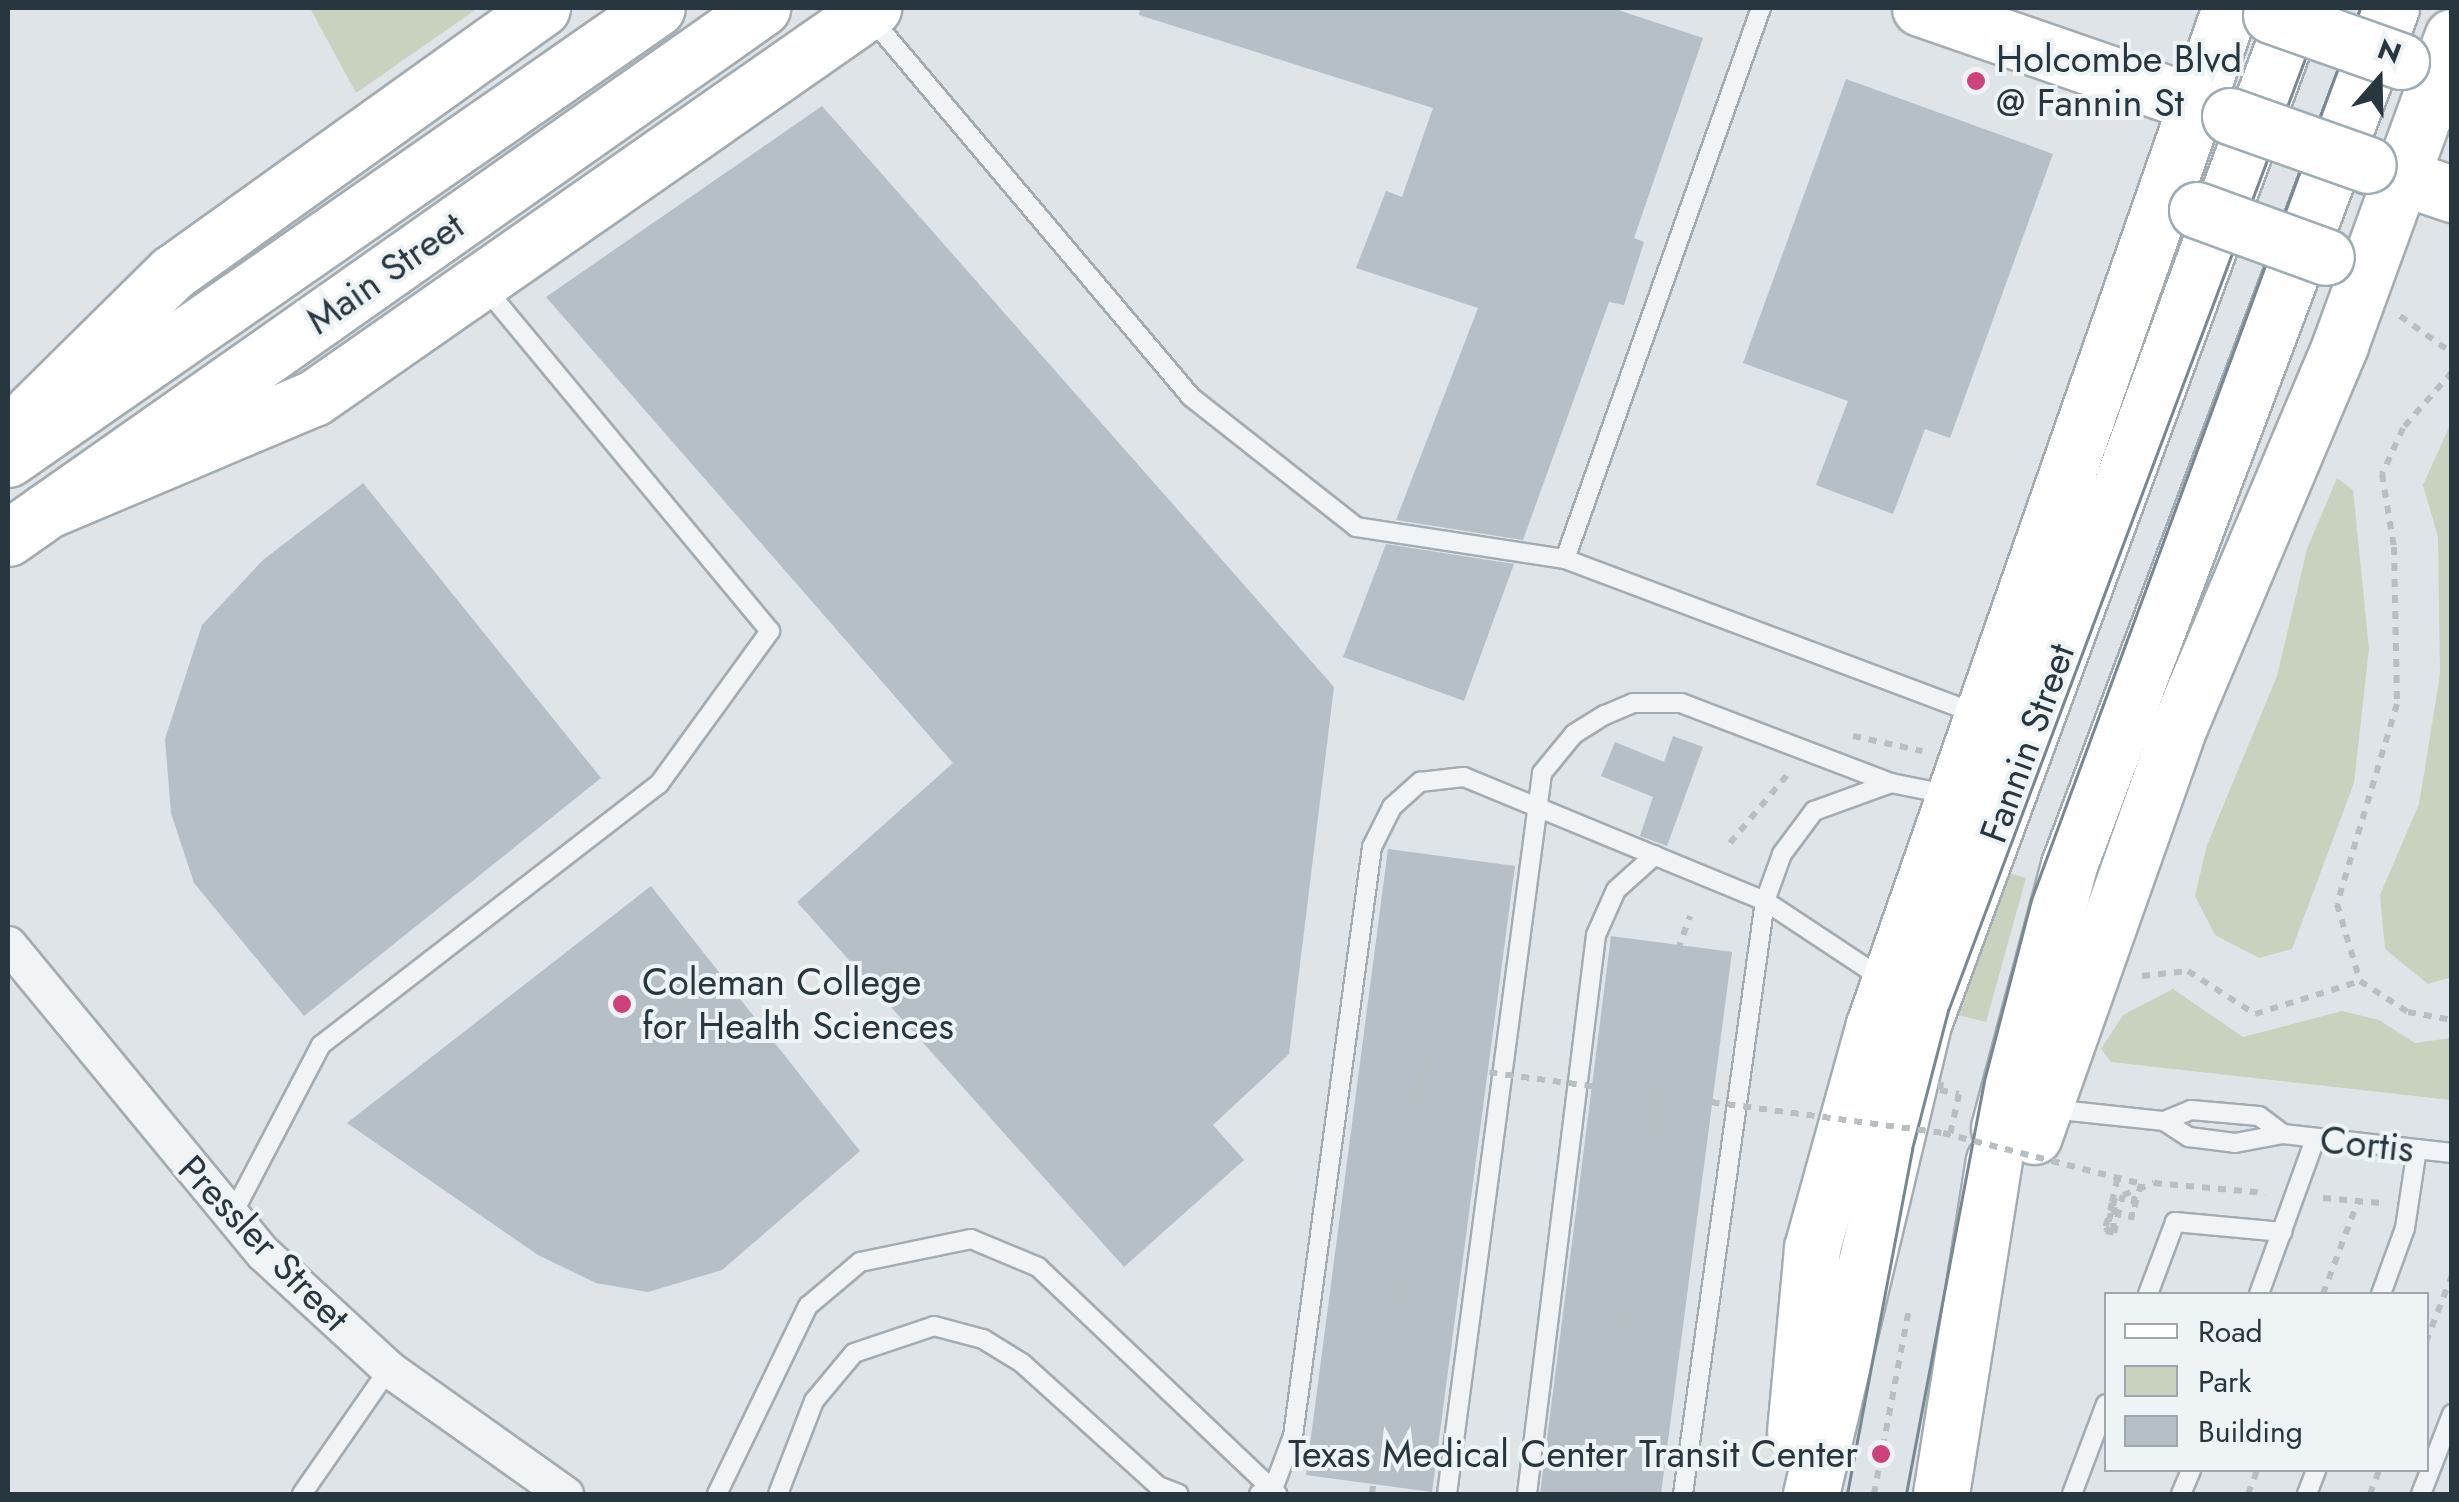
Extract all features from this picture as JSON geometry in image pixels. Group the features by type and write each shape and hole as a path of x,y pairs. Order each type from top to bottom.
{"main road":[{"path":"8,456 33,409 172,273 542,8"},
{"name":"Main Street","path":"8,456 656,8"},
{"name":"Main Street","path":"26,525 762,8"},
{"path":"1920,8 2407,179"},
{"path":"1943,1479 2008,1140 2069,864 2390,8"},
{"path":"1789,1494 1812,1248 1944,775 1983,716 2139,278 2214,110 2263,9 2436,62 2407,179 2008,1140"},
{"name":"Fannin Street","path":"1811,1494 1924,1021 2263,9"},
{"path":"26,525 314,398 870,10"},
{"path":"2139,278 2197,210 2326,257 2340,346"}],"street":[{"name":"Pressler Street","path":"8,944 231,1217 389,1369 565,1494"}],"lane":[{"path":"1565,559 1762,8"},
{"path":"870,10 1191,398 1356,527 1565,559 1983,716"},
{"path":"231,1217 322,1046 659,784 770,631 481,282"},
{"path":"1447,1494 1542,773 1574,734 1633,703 1680,703 1891,783"},
{"path":"1682,1494 1765,900 1782,854 1814,811 1891,783 1944,775"},
{"path":"717,1494 808,1306 860,1262 928,1242 971,1239 1038,1267 1270,1493 1294,1436 1372,847 1392,807 1420,782 1464,777 1765,900 1889,982"},
{"path":"1527,1494 1596,934 1616,890 1655,855"},
{"name":"Cortis","path":"2008,1140 2164,1121 2192,1110 2259,1116 2282,1134"},
{"name":"Cortis","path":"2164,1121 2189,1136 2235,1142 2282,1134 2452,1153"},
{"path":"2260,1292 2315,1139"},
{"path":"2382,1292 2405,1228 2416,1150"},
{"path":"2149,1292 2175,1222 2284,1232"},
{"path":"778,1494 814,1402 854,1353 934,1326 983,1338 1022,1363 1158,1486 1179,1494"},
{"path":"302,1494 389,1369"},
{"path":"2072,1494 2104,1409"},
{"path":"2421,1494 2452,1414"}],"path":[{"path":"2389,310 2452,353"},
{"path":"2452,372 2403,428 2382,474 2394,547 2397,704 2336,904 2360,982 2408,1012 2452,1020"},
{"path":"1850,737 1863,732 1944,775"},
{"path":"1730,843 1769,788 1794,771"},
{"path":"1667,980 1690,916"},
{"path":"2132,981 2170,968 2188,972 2255,1014 2360,982"},
{"path":"1372,1494 1432,1024 1418,1100"},
{"path":"1603,1494 1660,1058 1649,1128"},
{"path":"1426,1064 2008,1140 2141,1184 2131,1220 2140,1194 2123,1195 2114,1233 2106,1231 2110,1215 2115,1198 2120,1200 2113,1231 2105,1229 2118,1177"},
{"path":"1942,1082 1940,1090 1960,1094 2008,1140"},
{"path":"1379,1094 1462,1106"},
{"path":"1608,1123 1692,1135"},
{"path":"2324,1292 2358,1201"},
{"path":"2429,1334 2452,1275"},
{"path":"1356,1288 1439,1301"},
{"path":"1874,1494 1912,1292"},
{"path":"1584,1320 1668,1332"}],"green space":[{"path":"310,8 478,8 356,93"},
{"path":"2451,423 2452,977 2428,984 2385,949 2380,895 2419,804 2440,675 2438,537 2423,485"},
{"path":"2337,478 2353,490 2369,649 2354,783 2292,949 2259,958 2215,935 2195,896 2207,845 2277,676 2307,549"},
{"path":"2009,873 2026,878 1986,1022 1958,1015"},
{"path":"2173,989 2243,1037 2342,1011 2379,1020 2415,1043 2451,1038 2451,1100 2111,1062 2101,1049 2123,1015"}],"building":[{"path":"1140,8 1612,8 1703,38 1634,238 1644,242 1624,305 1609,302 1523,540 1396,520 1478,308 1356,268 1386,191 1402,197 1433,108 1139,15"},
{"path":"1846,79 2053,154 1950,438 1925,429 1893,514 1816,485 1848,401 1743,363"},
{"path":"822,106 1334,687 1289,1054 1213,1125 1244,1160 1124,1267 797,902 953,763 546,297"},
{"path":"363,483 601,778 304,1016 194,883 171,813 165,739 202,625 263,560"},
{"path":"1386,544 1514,564 1464,701 1343,657"},
{"path":"1673,736 1703,747 1667,846 1640,836 1653,797 1601,776 1615,742 1664,762"},
{"path":"1388,849 1515,866 1432,1492 1306,1475"},
{"name":"Coleman College for Health Sciences","path":"651,886 860,1151 722,1270 648,1292 596,1283 538,1255 347,1123"},
{"path":"1611,936 1732,952 1661,1494 1540,1494"}],"tram line":[{"path":"1847,1494 1912,1149 1948,1011 2324,8"},
{"path":"1906,1494 1985,1077 2031,900 2360,8"}],"place":[{"name":"Holcombe Blvd @ Fannin St","path":"1976,81"},
{"name":"Coleman College for Health Sciences","path":"622,1004"},
{"name":"Texas Medical Center Transit Center","path":"1881,1454"}]}
